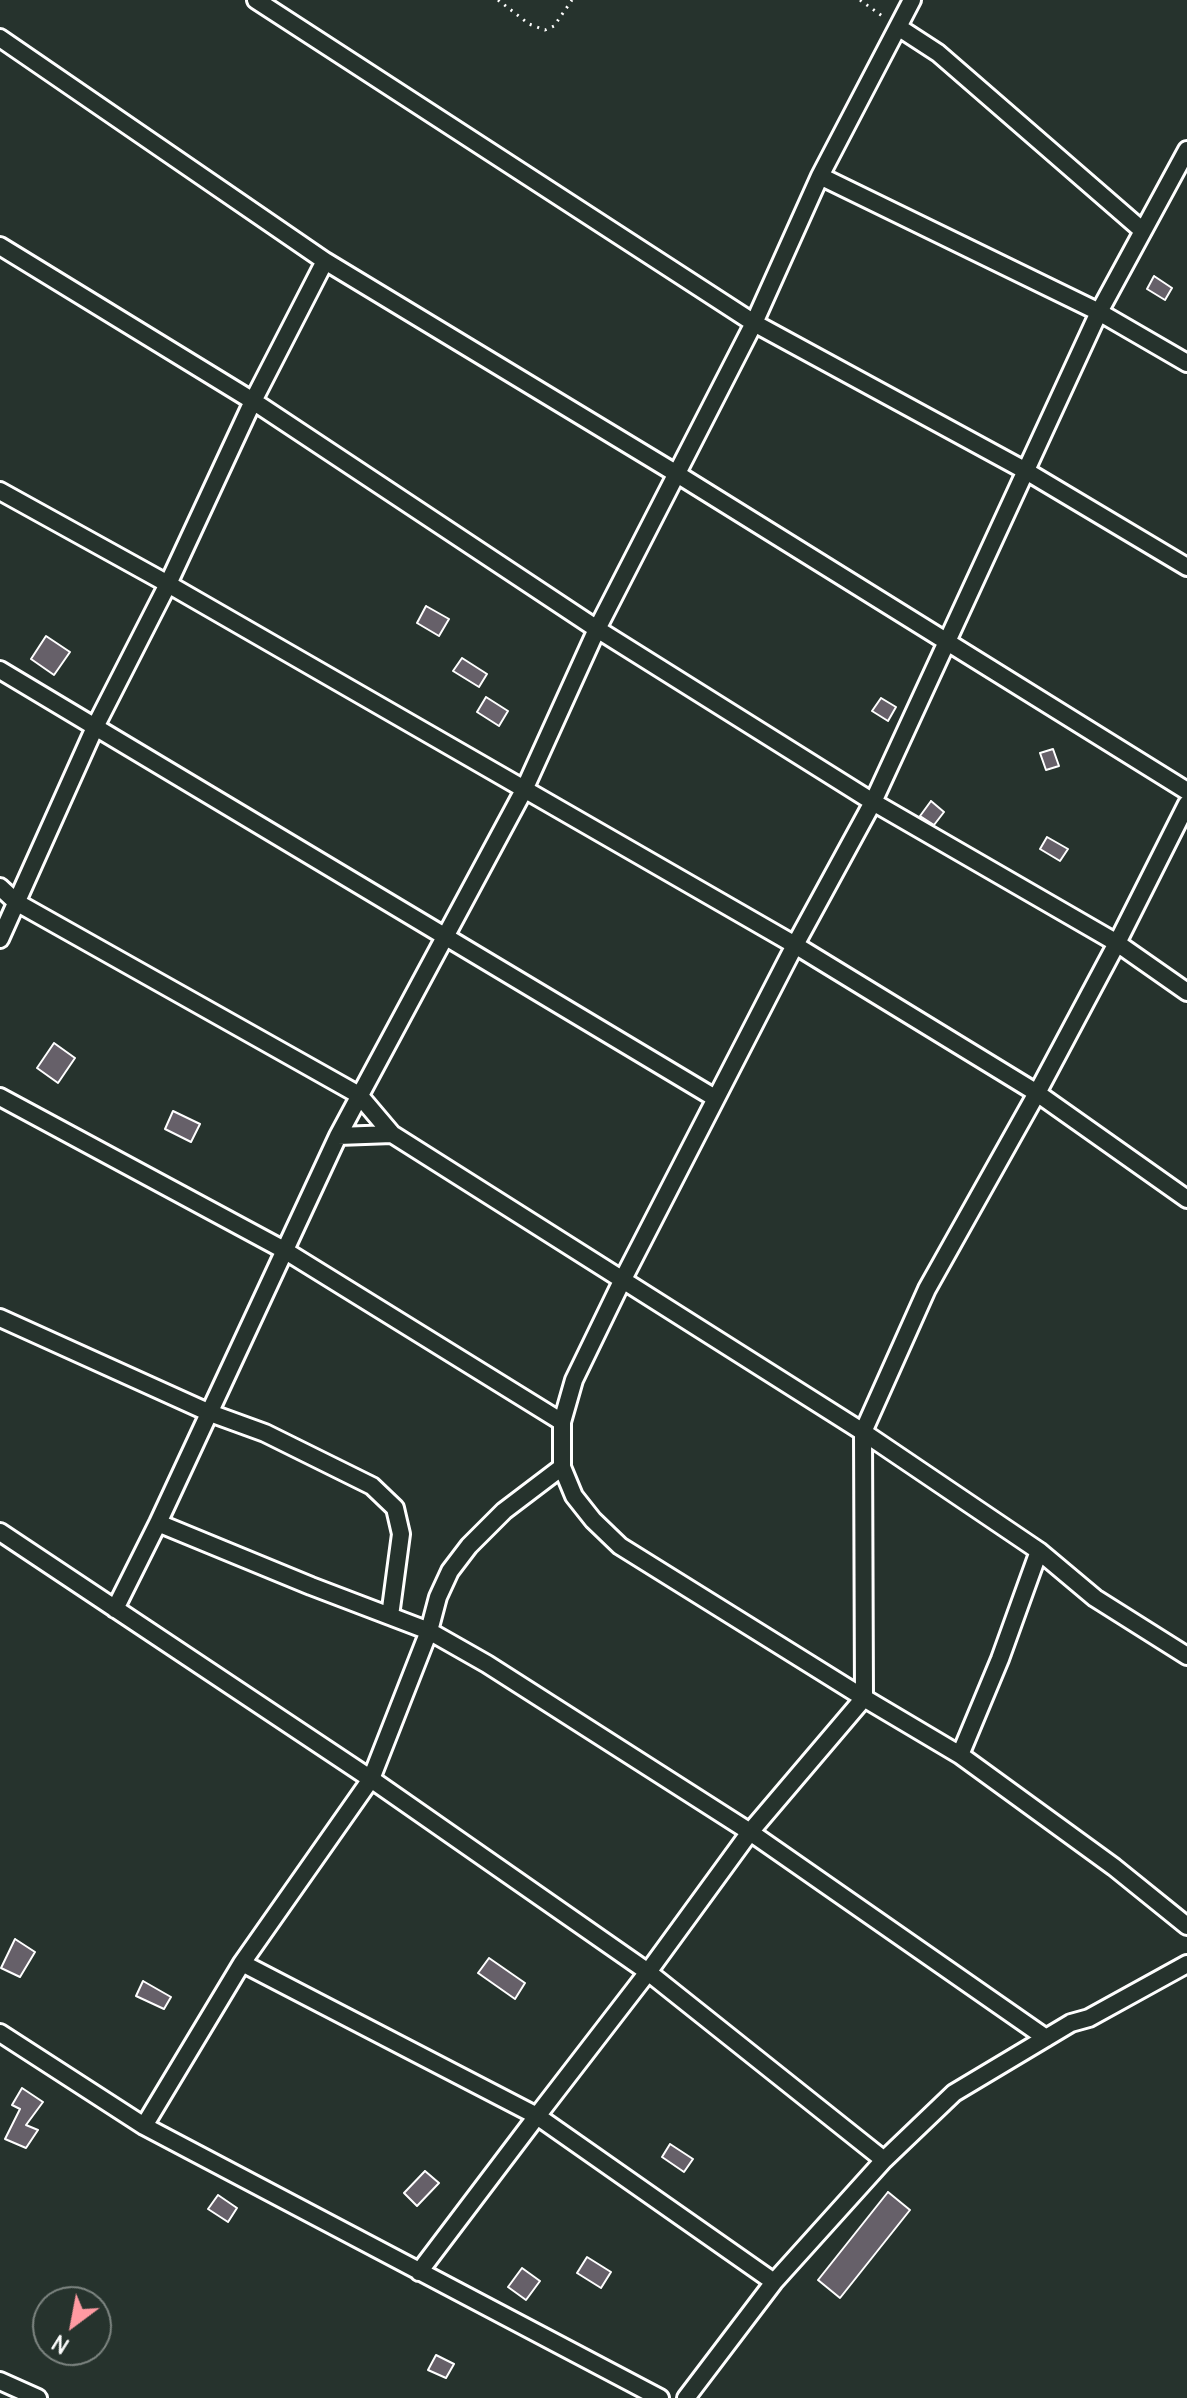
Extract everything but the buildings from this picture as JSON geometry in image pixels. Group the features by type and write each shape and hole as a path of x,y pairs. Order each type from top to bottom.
{"street":[{"path":"256,0 754,323 1026,471 1187,567"},
{"path":"115,1609 338,1136 524,790 597,629 754,323 820,176 912,0"},
{"path":"898,27 938,53 1143,231"},
{"path":"0,38 325,261 677,474 1187,791"},
{"path":"1187,150 1099,312 873,802 795,945 623,1279 574,1380 562,1422 562,1467 574,1496 620,1546 960,1755 1114,1867 1187,1926"},
{"path":"820,176 1099,312 1187,363"},
{"path":"0,246 253,401 597,629 873,802 1117,943 1187,992"},
{"path":"0,939 96,725 168,584 253,401 325,261"},
{"path":"0,491 168,584 795,945 1037,1093 1187,1199"},
{"path":"0,670 715,1098"},
{"path":"419,2272 648,1972 750,1832 864,1698 863,1432 927,1289 1037,1093 1187,804"},
{"path":"0,887 16,902 359,1095 392,1134 863,1432 1039,1551 1095,1598 1187,1656"},
{"path":"0,1097 284,1250 562,1422"},
{"path":"338,1136 392,1134"},
{"path":"0,1318 210,1413 265,1433 372,1486 395,1508 401,1534 390,1616"},
{"path":"144,2126 242,1963 371,1779 450,1571 469,1546 504,1511 562,1467"},
{"path":"158,1523 429,1631 530,1690 750,1832 1046,2038"},
{"path":"0,1532 371,1779 648,1972 884,2160"},
{"path":"960,1755 1000,1659 1039,1551"},
{"path":"242,1963 537,2116 774,2282"},
{"path":"686,2398 774,2282 884,2160 954,2093 1071,2023 1089,2018 1187,1964"},
{"path":"0,2033 144,2126 660,2398"},
{"path":"0,2381 38,2398"}],"path":[{"path":"498,0 529,24 545,30 554,26 572,0"},
{"path":"860,0 898,27"}]}
